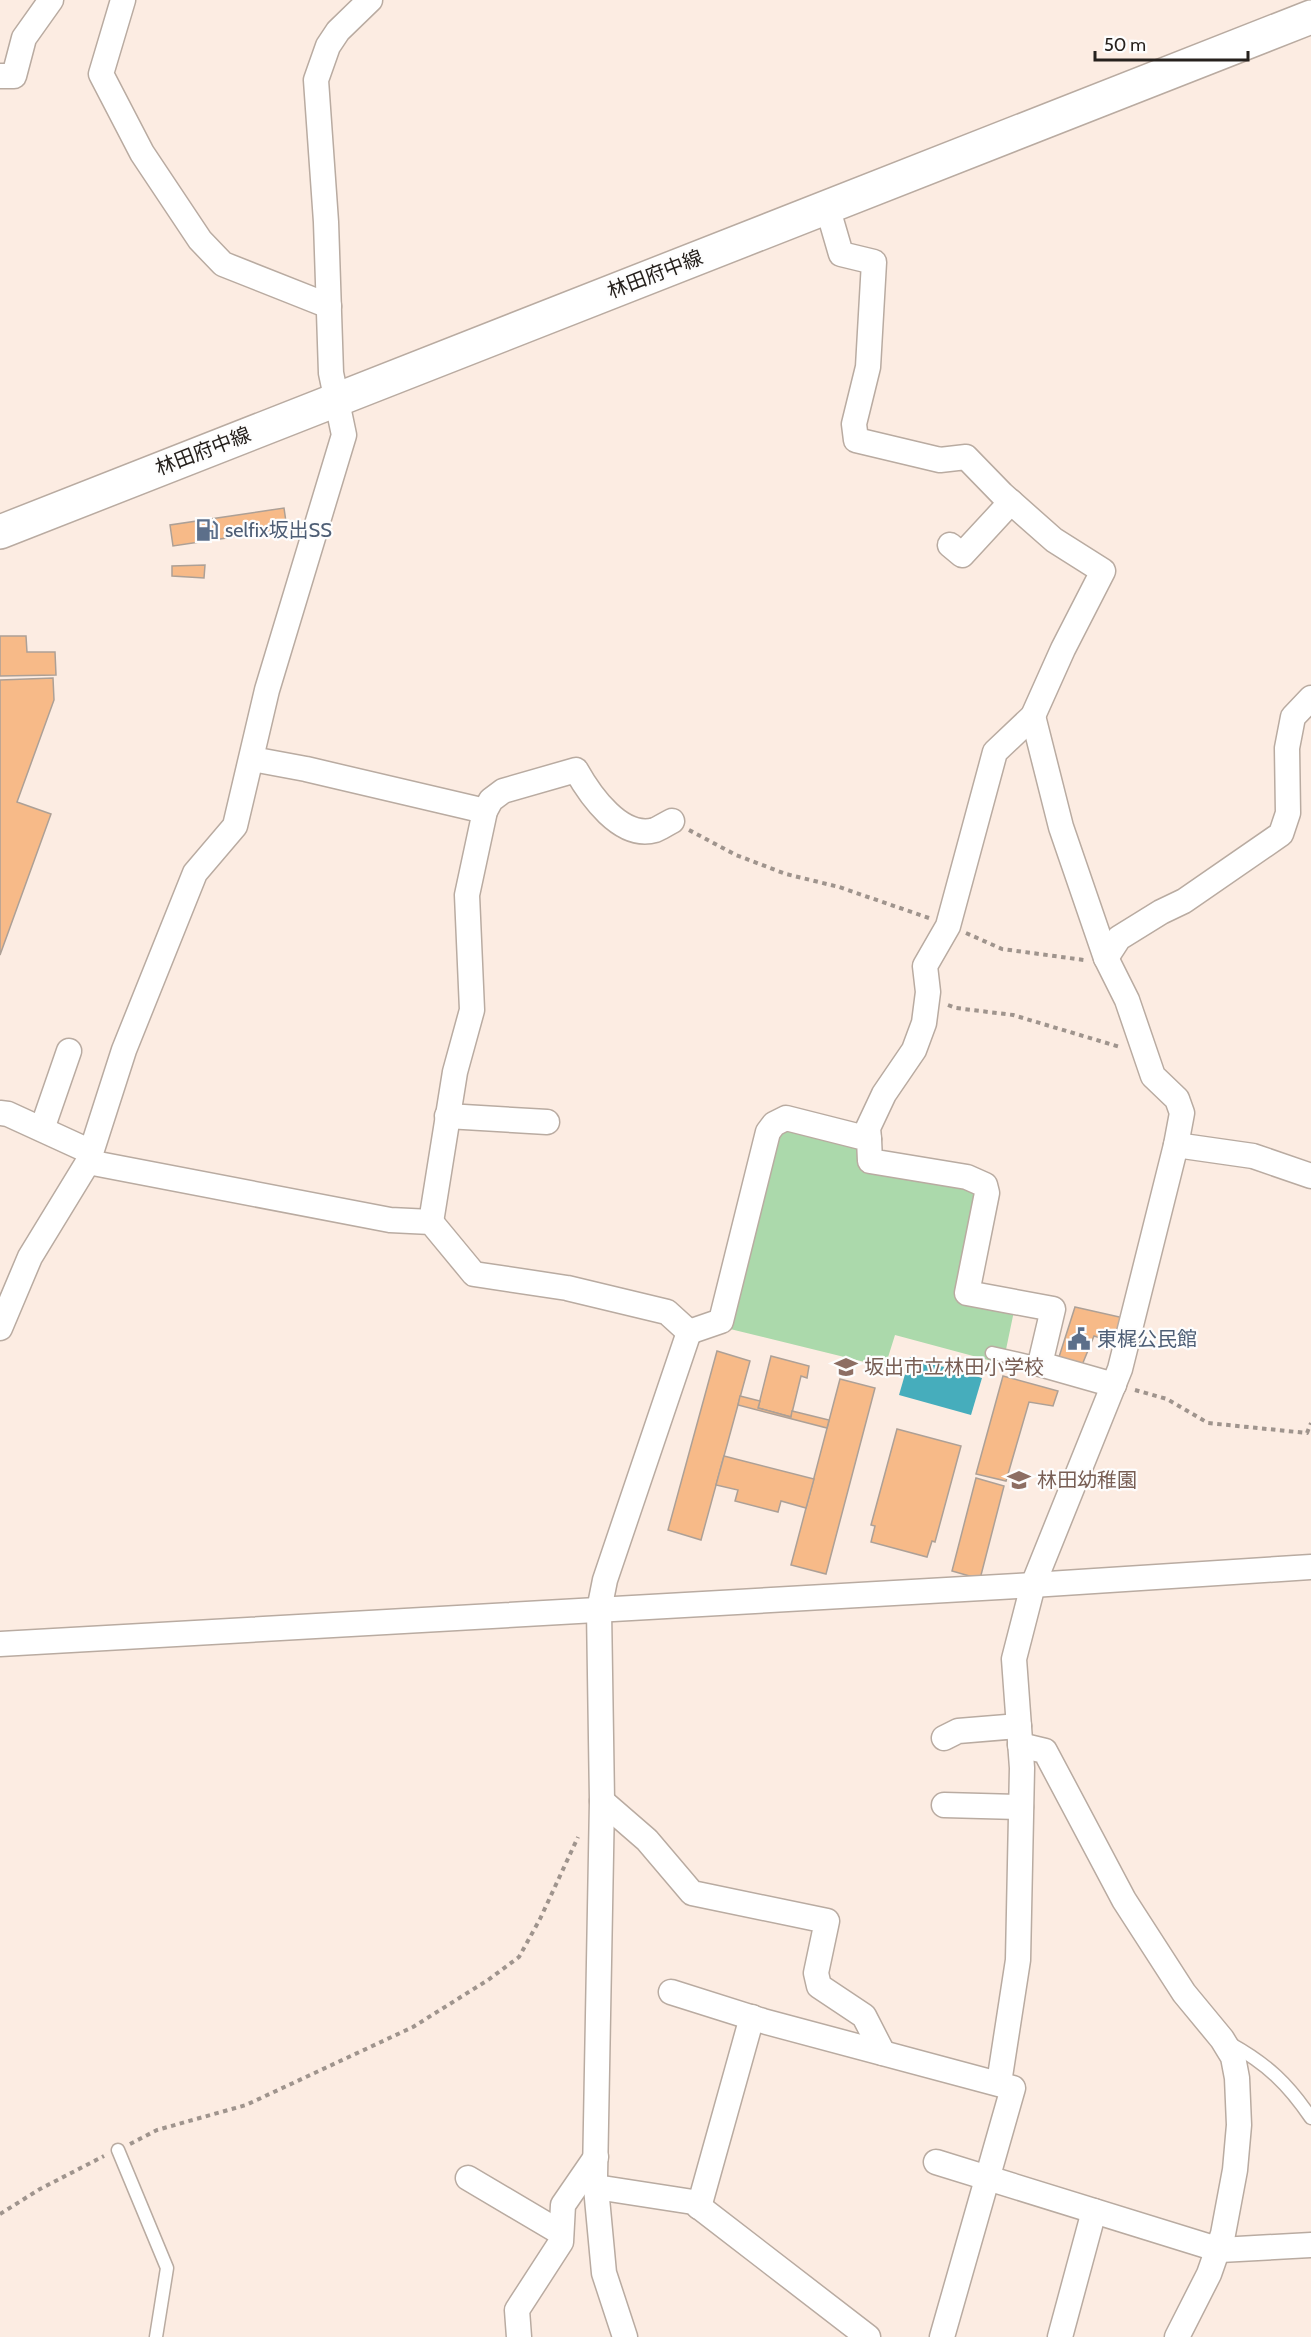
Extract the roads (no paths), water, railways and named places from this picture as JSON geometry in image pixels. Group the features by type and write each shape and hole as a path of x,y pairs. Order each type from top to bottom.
{"main road":[{"name":"林田府中線","path":"0,532 1311,17"}],"street":[{"path":"0,76 14,76 24,38 51,0"},
{"path":"123,0 101,74 142,153 200,240 223,264 329,306"},
{"path":"0,1328 30,1257 89,1157 124,1050 195,873 235,826 267,690 344,435 331,373 326,222 316,80 328,46 338,31 370,0"},
{"path":"827,206 841,254 874,262 868,367 854,424 856,440 940,460 966,457 1054,540 1102,571 1033,716 995,752 948,926 925,966 927,997 924,1023 914,1050 884,1094 868,1128 870,1161 967,1176 985,1185 987,1193 967,1293 1053,1309 1041,1364 1114,1384"},
{"path":"950,545 962,555 1011,501"},
{"path":"1106,957 1119,938 1161,912 1184,901 1281,834 1288,813 1287,748 1293,717 1311,698"},
{"path":"999,2083 1018,1960 1021,1807 1014,1659 1033,1585 1120,1369 1182,1113 1177,1099 1153,1076 1127,1000 1106,957 1061,827 1033,716"},
{"path":"252,759 306,769 485,811"},
{"path":"431,1222 455,1072 472,1010 467,895 485,811 491,800 502,791 576,770 589,794 602,808 633,829 653,830 672,821"},
{"path":"42,1129 69,1051"},
{"path":"0,1113 8,1114 42,1129 89,1157 390,1220 431,1222 474,1274 567,1288 667,1312 689,1332"},
{"path":"447,1116 547,1122"},
{"path":"689,1332 721,1321 768,1132 774,1124 786,1118 869,1139"},
{"path":"1176,1145 1253,1156 1311,1176"},
{"path":"625,2337 604,2273 596,2187 602,1802 599,1610 605,1580 689,1332"},
{"path":"0,1644 1311,1567"},
{"path":"944,1738 958,1731 1019,1735 1046,1751 1124,1900 1184,1993 1222,2039 1233,2057 1237,2078 1239,2125 1235,2170 1223,2234 1209,2274 1177,2337"},
{"path":"602,1802 647,1840 692,1893 827,1921 816,1973 819,1986 864,2016 883,2053"},
{"path":"944,1805 1021,1807"},
{"path":"671,1992 752,2017 1014,2088 942,2337"},
{"path":"699,2207 752,2017"},
{"path":"519,2337 517,2310 561,2242 563,2205 596,2157"},
{"path":"936,2162 1218,2250 1311,2245"},
{"path":"468,2178 561,2233"},
{"path":"596,2187 693,2202 850,2332"},
{"path":"1060,2337 1094,2211"}],"lane":[{"path":"992,1353 1041,1364"},
{"path":"1222,2039 1252,2056 1279,2077 1311,2118"},
{"path":"118,2150 167,2268 156,2337"}],"water":[{"path":"910,1357 982,1378 971,1415 899,1395"}],"place":[{"name":"selfix坂出SS","path":"207,530"},
{"name":"東梶公民館","path":"1079,1339"},
{"name":"坂出市立林田小学校","path":"846,1367"},
{"name":"林田幼稚園","path":"1019,1480"}]}
